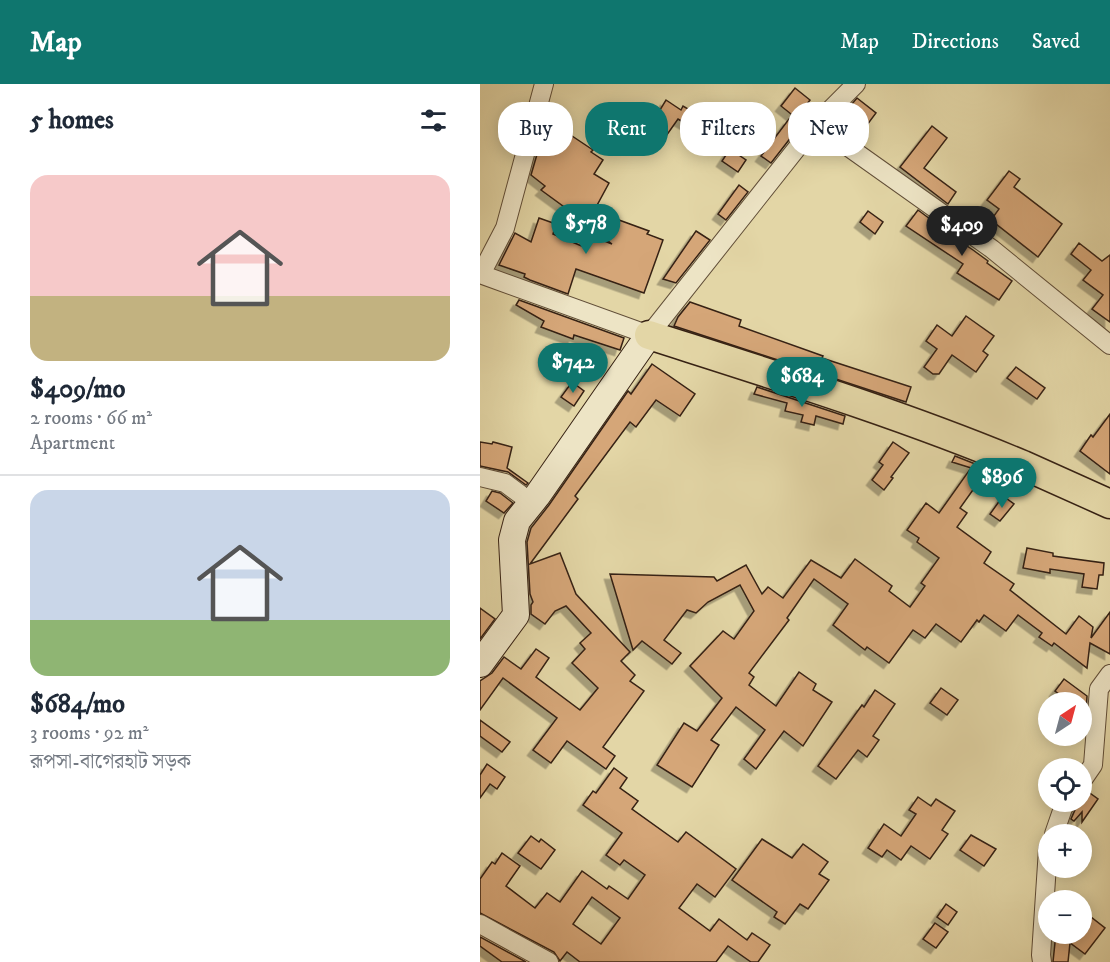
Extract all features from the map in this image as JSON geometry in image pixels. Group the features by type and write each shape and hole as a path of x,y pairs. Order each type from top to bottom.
{"main road":[{"path":"480,664 516,615 512,540 517,520 649,336 776,376 919,426 1021,465 1110,504"}],"street":[{"path":"544,84 505,228 481,274 649,336 791,156"},
{"path":"838,102 856,84"},
{"path":"861,156 992,249 1110,345"},
{"path":"480,477 505,483 532,502"},
{"path":"1092,766 1099,689 1110,674"},
{"path":"1042,962 1046,878"},
{"path":"480,924 549,962"}],"building":[{"path":"795,88 810,100 808,102 788,102 788,112 781,106"},
{"path":"666,100 680,109 680,120 678,119 668,133 668,102 665,102"},
{"path":"869,107 876,113 869,122"},
{"path":"788,120 788,141 771,163 761,156 776,156 776,136"},
{"path":"932,126 947,138 924,168 956,192 948,204 900,167"},
{"path":"573,137 585,145 585,156 597,156 603,160 594,174 609,183 589,220 574,214 541,190 545,186 531,175 537,156 573,156"},
{"path":"725,156 740,156 746,160 738,172 722,161"},
{"path":"1009,171 1020,179 1014,187 1062,224 1038,257 991,220 999,209 987,200"},
{"path":"739,185 748,192 726,220 718,214"},
{"path":"918,210 1012,281 999,300 957,273 963,264 906,226"},
{"path":"868,211 883,222 875,234 860,222"},
{"path":"597,212 649,231 647,234 663,240 644,293 576,269 568,294 530,280 524,277 525,274 499,265 515,233 531,242 539,218 556,224 553,234 584,247 589,235 612,244 591,228"},
{"path":"696,231 710,240 676,283 663,279"},
{"path":"1079,243 1102,261 1110,255 1110,322 1092,309 1103,295 1083,280 1091,270 1071,254"},
{"path":"519,300 624,338 620,350 574,335 573,339 541,327 544,321 516,305"},
{"path":"690,302 741,320 739,326 823,356 822,358 911,387 906,402 674,326"},
{"path":"966,316 994,336 983,351 988,355 976,372 952,355 939,374 933,374 924,367 937,349 926,341 937,325 952,336"},
{"path":"652,364 695,394 680,416 656,400 636,427 630,422 575,496 578,499 530,564 560,553 576,594 630,652 621,661 635,675 630,681 644,691 603,747 615,756 606,769 567,741 551,763 533,750 557,718 503,678 480,710 480,681 492,673 504,657 521,669 536,649 549,658 536,677 580,710 598,688 572,663 585,649 580,643 591,633 566,606 555,611 545,624 531,614 533,602 530,594 527,542 531,528 628,391 631,394"},
{"path":"1016,367 1045,388 1037,399 1007,378"},
{"path":"572,382 584,391 574,406 561,397"},
{"path":"757,387 845,416 843,424 816,416 814,425 801,422 803,415 785,411 787,403 754,394"},
{"path":"1110,414 1110,474 1080,451"},
{"path":"480,442 492,444 493,442 512,447 507,468 528,483 526,485 508,472 480,466"},
{"path":"893,442 909,453 884,490 872,480 883,465 879,462"},
{"path":"955,456 998,473 996,477 985,473 960,508 967,513 957,527 991,552 984,563 1014,584 1010,590 1066,634 1079,616 1093,627 1091,638 1110,612 1110,654 1090,643 1087,668 1054,643 1052,646 1039,637 1042,633 1018,615 1006,631 984,615 979,622 977,620 961,642 936,624 925,638 913,630 889,663 867,647 865,650 833,625 848,604 814,579 787,618 789,620 749,673 754,677 749,685 776,706 799,672 816,684 813,690 832,702 803,746 784,731 756,769 744,759 765,730 736,707 711,740 719,745 692,787 657,765 684,723 697,731 722,698 690,666 723,631 734,639 754,611 740,585 708,602 696,613 687,610 664,640 681,653 672,664 642,641 633,650 610,574 714,577 717,581 746,565 762,594 768,587 783,598 811,560 841,578 855,559 892,586 889,591 910,607 925,586 921,583 939,558 917,542 919,538 907,530 926,503 939,513 971,468 952,462"},
{"path":"492,491 500,493 513,503 504,513 486,501"},
{"path":"1003,496 1014,504 1000,521 990,514"},
{"path":"1027,548 1053,553 1053,556 1104,563 1103,575 1099,575 1097,589 1082,587 1084,574 1050,569 1050,573 1023,568"},
{"path":"480,608 495,619 480,639"},
{"path":"1064,679 1082,692 1056,692"},
{"path":"941,688 958,700 947,715 930,703"},
{"path":"875,690 895,704 873,736 879,740 867,757 858,750 836,779 818,766"},
{"path":"480,720 510,742 502,752 480,736"},
{"path":"487,764 505,777 497,789 490,784 480,798 480,775"},
{"path":"614,768 627,778 620,788 638,801 632,809 678,842 686,832 736,869 715,897 697,884 679,908 710,931 719,919 747,940 752,933 770,945 758,962 751,962 728,946 716,962 580,962 567,952 560,961 554,952 480,913 480,879 492,862 495,864 502,853 520,866 506,886 535,908 547,893 560,902 582,871 607,889 609,886 628,899 645,875 624,860 620,865 606,855 622,833 583,805 593,791 596,793","holes":["592,897 620,918 601,944 573,924"]},
{"path":"1092,795 1098,799 1092,808"},
{"path":"918,797 931,806 936,799 955,811 942,830 948,834 930,859 911,846 901,860 887,850 882,857 868,848 884,824 901,836 916,814 909,810"},
{"path":"1074,812 1082,812 1074,821 1071,819"},
{"path":"1082,812 1089,812 1082,822"},
{"path":"971,835 996,849 984,866 960,850"},
{"path":"531,836 539,842 541,839 555,850 541,869 518,853"},
{"path":"762,839 792,858 803,844 828,862 819,874 829,880 808,909 800,904 785,924 774,917 777,912 732,880"},
{"path":"946,904 957,912 948,925 937,917"},
{"path":"1092,918 1105,928 1085,954 1071,944 1092,944"},
{"path":"935,923 948,932 936,948 923,939"},
{"path":"480,937 526,962 502,962 480,946"},
{"path":"1055,944 1070,944 1068,962 1053,962"}]}
